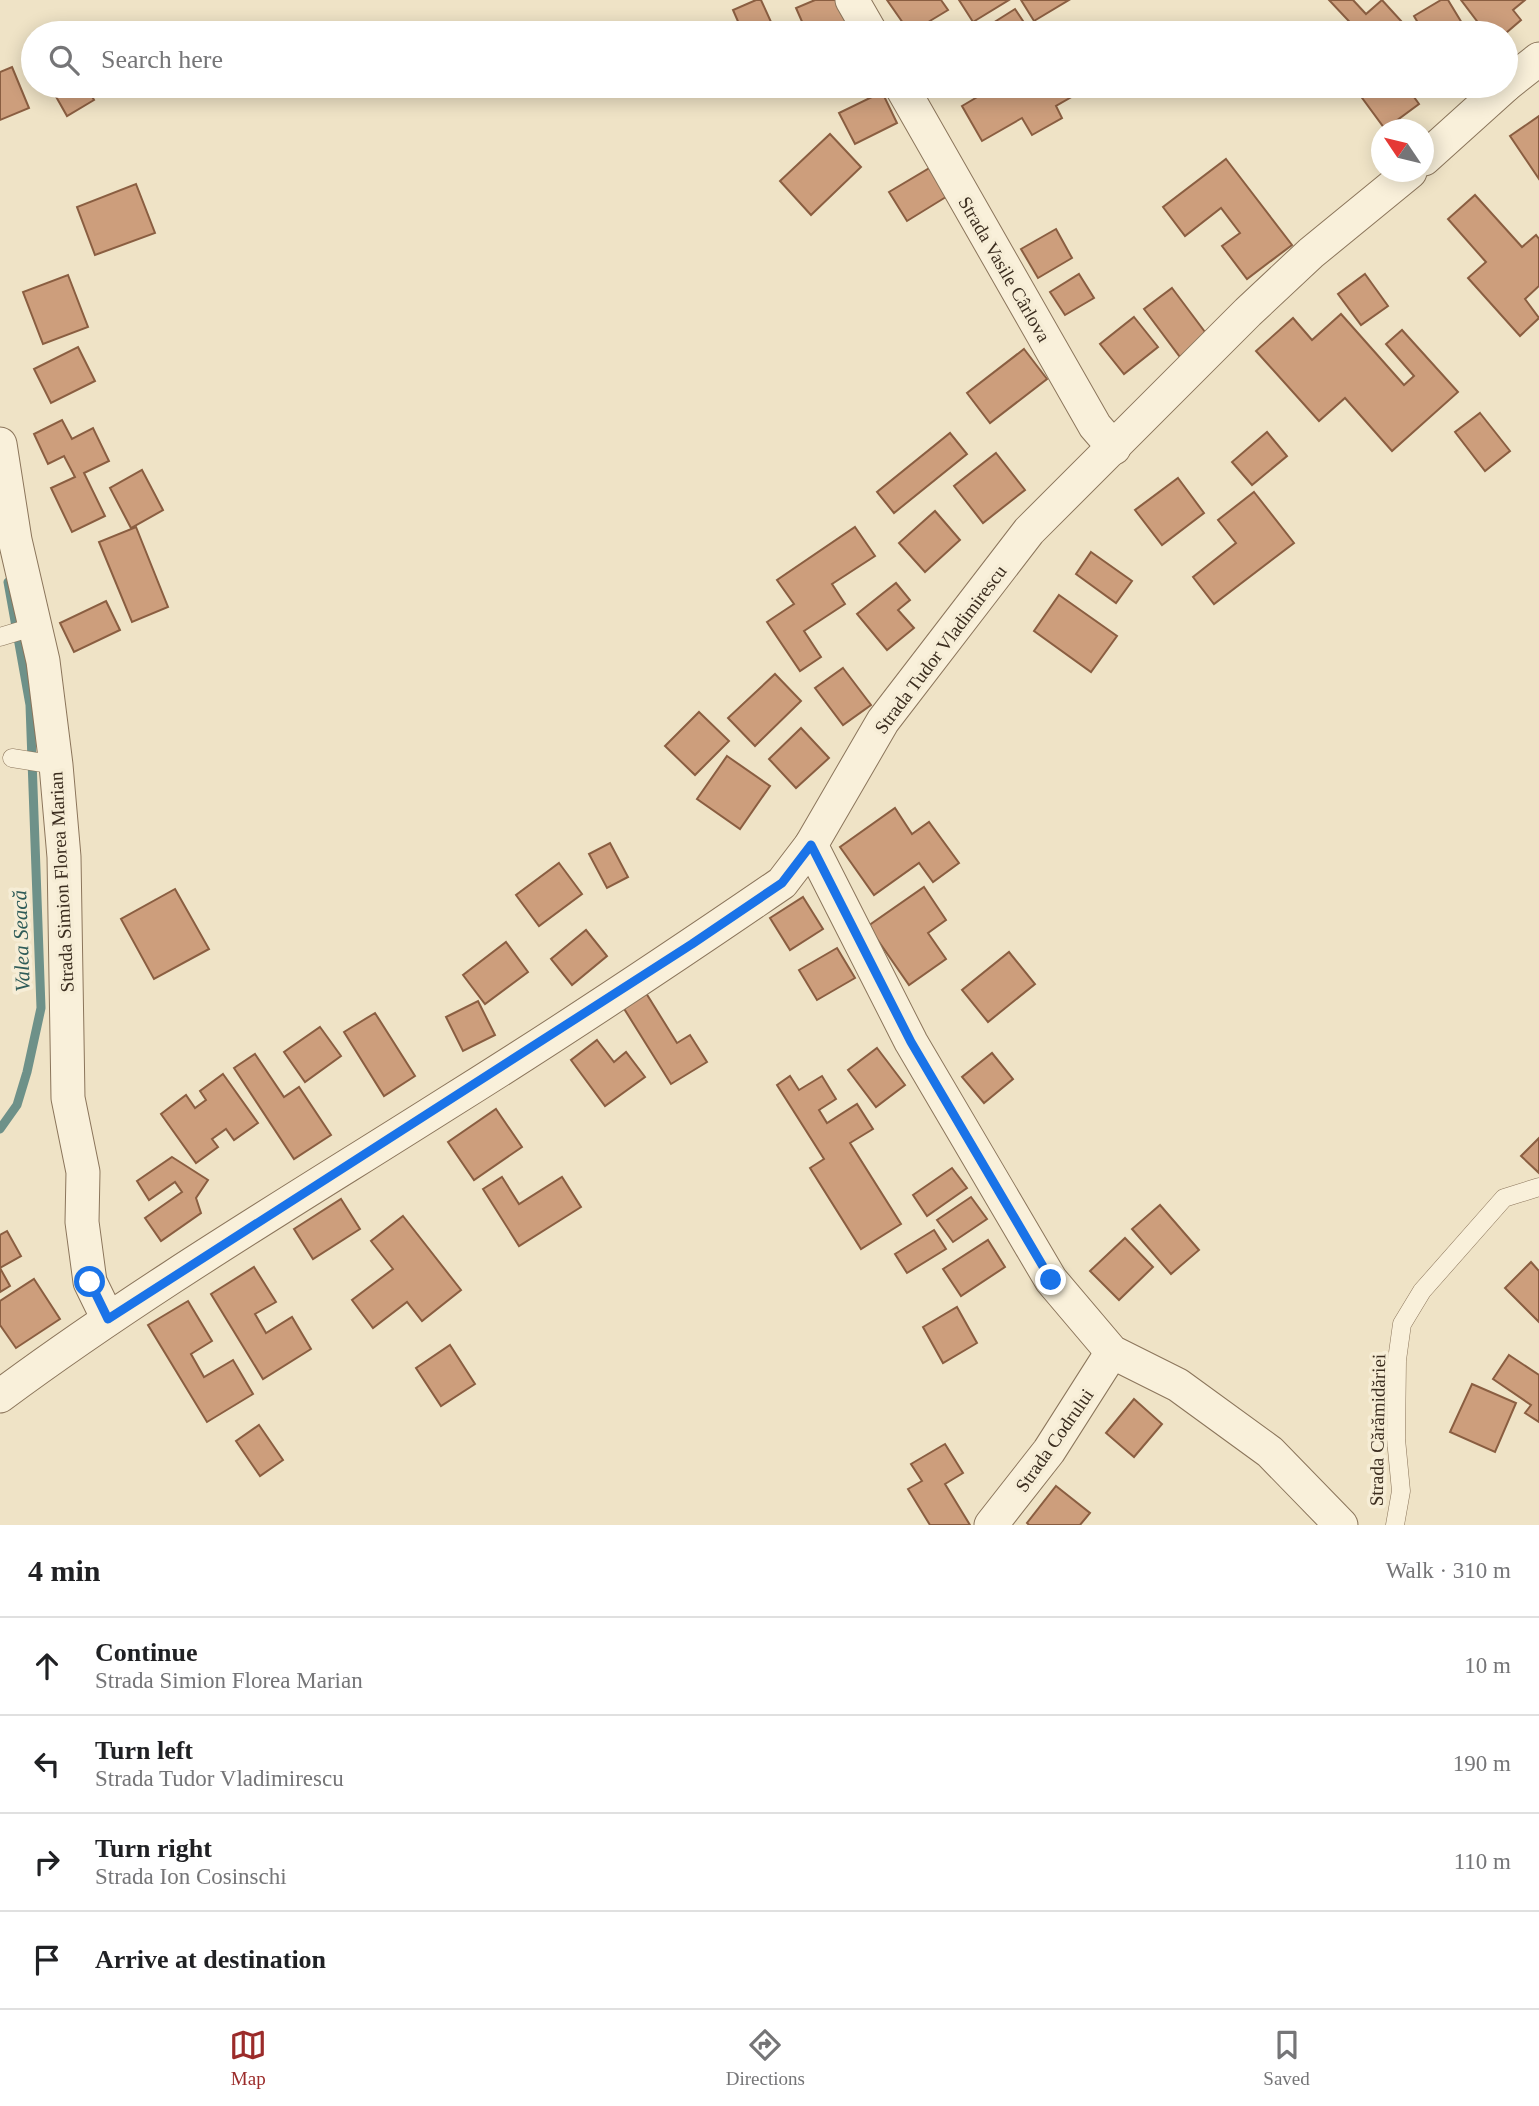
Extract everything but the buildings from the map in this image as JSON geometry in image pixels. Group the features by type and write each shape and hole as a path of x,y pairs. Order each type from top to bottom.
{"street":[{"path":"852,0 864,21"},
{"path":"1518,76 1539,58"},
{"name":"Strada Vasile Cârlova","path":"908,98 1095,426 1114,448"},
{"path":"1434,149 1492,98"},
{"name":"Strada Tudor Vladimirescu","path":"0,1396 108,1319 782,883 811,845 883,721 1029,531 1248,312 1311,253 1398,182"},
{"name":"Strada Simion Florea Marian","path":"0,444 8,544 36,626 49,764 64,857 68,1098 83,1172 82,1222 90,1282 108,1319"},
{"path":"811,845 911,1042 1051,1280 1112,1352 1178,1385 1270,1452 1341,1525"},
{"name":"Strada Codrului","path":"991,1525 1049,1451 1112,1352"}],"lane":[{"path":"0,637 36,626"},
{"path":"12,758 49,764"},
{"name":"Strada Cărămidăriei","path":"1395,1525 1401,1491 1396,1439 1397,1360 1402,1324 1422,1291 1504,1198 1539,1187"}],"waterway":[{"name":"Valea Seacă","path":"0,1129 17,1105 41,1008 30,705 8,582"}],"route":[{"path":"90,1282 108,1319 307,1189 447,1104 692,944 782,883 811,845 911,1042 1051,1280"}]}
